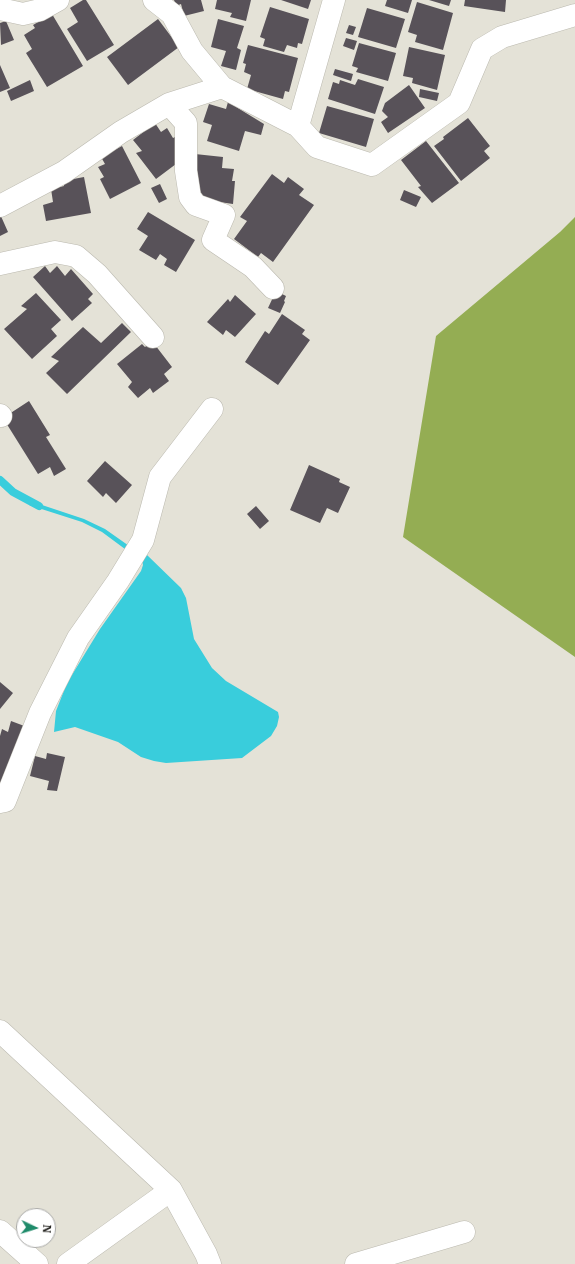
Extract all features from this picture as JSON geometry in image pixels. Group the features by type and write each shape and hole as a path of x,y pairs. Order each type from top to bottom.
{"street":[{"path":"0,9 23,14 40,10 58,0"},
{"path":"154,0 172,14 192,51 222,87 298,126 317,147 372,165 460,103 482,49 502,37 575,15"},
{"path":"298,126 334,0"},
{"path":"0,206 64,172 121,132 169,104 222,87"},
{"path":"169,104 186,123 186,171 190,198 196,204 224,215 213,240 253,267 273,288"},
{"path":"0,264 55,252 76,256 97,274 153,337"},
{"path":"0,802 5,801 40,713 78,638 118,581 143,540 160,477 212,409"},
{"path":"0,1031 171,1190 210,1264"},
{"path":"68,1264 171,1190"},
{"path":"0,1231 37,1264"},
{"path":"356,1264 464,1232"}],"green space":[{"path":"575,217 575,657 403,537 436,336 560,232"}],"water":[{"path":"30,501 84,519 105,529 132,548 129,552 102,532 82,522 29,505"},
{"path":"146,554 181,588 186,598 194,639 212,668 226,681 278,712 279,717 277,726 271,736 242,758 166,763 141,757 118,742 75,727 54,732 56,711 67,683 100,629 141,571 143,565 142,561"}],"building":[{"path":"83,0 86,0 114,45 87,61 67,29 78,22 70,8"},
{"path":"174,0 201,0 204,11 184,16 181,4 176,6"},
{"path":"217,0 251,0 246,21 230,17 232,13 215,9"},
{"path":"281,0 311,0 308,9"},
{"path":"387,0 412,0 408,13 385,6"},
{"path":"429,0 451,0 449,6"},
{"path":"465,0 506,0 505,12 464,6"},
{"path":"417,2 453,13 443,50 415,42 417,35 408,32"},
{"path":"270,7 309,19 302,44 298,43 297,48 287,45 284,52 263,46 265,39 260,37"},
{"path":"367,8 405,19 396,48 358,37"},
{"path":"52,14 83,66 47,87 26,53 32,49 24,35 35,28 33,25"},
{"path":"158,19 179,47 128,85 107,57"},
{"path":"218,19 244,26 237,48 241,50 236,70 221,66 226,51 211,47"},
{"path":"6,21 14,40 1,45 0,23"},
{"path":"349,25 356,27 353,35 346,33"},
{"path":"346,38 357,41 354,50 343,46"},
{"path":"359,43 396,53 388,81 356,72 358,68 352,66"},
{"path":"248,45 298,58 289,92 285,91 283,99 247,89 251,75 244,72 246,64 243,63"},
{"path":"409,47 445,55 437,90 412,83 413,78 403,76"},
{"path":"0,65 10,88 0,92"},
{"path":"335,69 353,74 351,81 333,75"},
{"path":"358,79 384,87 375,114 328,99 333,82 339,84 340,80 355,85"},
{"path":"30,80 34,91 11,101 7,91"},
{"path":"409,85 425,108 388,133 381,122 388,117 382,111 385,103"},
{"path":"420,89 439,93 437,101 419,97"},
{"path":"228,102 264,124 261,135 245,131 239,151 207,141 212,125 203,122 209,104 226,109"},
{"path":"327,106 374,119 366,147 319,133"},
{"path":"468,118 490,146 484,151 490,158 461,181 434,146 444,139 443,137"},
{"path":"155,123 161,132 167,128 173,138 179,135 180,161 156,179 136,153 142,151 133,140"},
{"path":"426,141 459,183 432,203 418,187 421,186 401,160"},
{"path":"122,146 141,183 110,199 100,179 104,177 98,167 105,164 101,157"},
{"path":"195,154 223,157 222,168 234,169 232,181 235,181 233,204 199,199"},
{"path":"272,174 284,183 288,177 304,189 299,195 314,205 273,262 261,253 258,257 234,239 247,221 240,217"},
{"path":"84,177 91,213 46,221 43,205 53,202 51,189 64,186 63,181"},
{"path":"160,184 167,199 159,203 151,188"},
{"path":"404,190 421,197 416,207 400,200"},
{"path":"148,212 195,240 176,272 164,265 167,259 160,254 156,260 139,250 148,236 137,229"},
{"path":"0,214 8,232 0,236"},
{"path":"45,266 50,273 57,266 65,276 71,269 93,294 88,299 92,303 72,321 33,277"},
{"path":"276,291 286,296 280,313 268,308"},
{"path":"36,293 61,320 51,329 57,336 32,359 4,329 27,309 21,306"},
{"path":"235,295 256,314 235,337 226,330 223,335 207,322 228,299 230,302"},
{"path":"282,314 305,330 302,334 310,340 278,385 245,362 265,331 269,334"},
{"path":"122,323 131,332 67,394 46,373 59,361 51,357 83,327 101,343"},
{"path":"152,341 172,367 164,374 169,381 153,393 150,388 138,398 128,387 132,382 117,364 142,344 145,347"},
{"path":"29,401 50,435 46,437 66,469 54,476 50,467 38,474 3,418"},
{"path":"105,461 132,485 116,503 106,493 103,497 87,481"},
{"path":"309,465 340,479 339,482 350,487 338,513 327,508 320,523 290,510"},
{"path":"256,506 269,521 260,529 247,514"},
{"path":"0,682 13,693 0,709"},
{"path":"11,721 27,727 0,786 0,736 2,729 8,732"},
{"path":"47,753 65,757 57,791 47,790 49,781 30,776 35,756 46,759"}],"waterway":[{"path":"0,480 13,492 39,506"}]}
